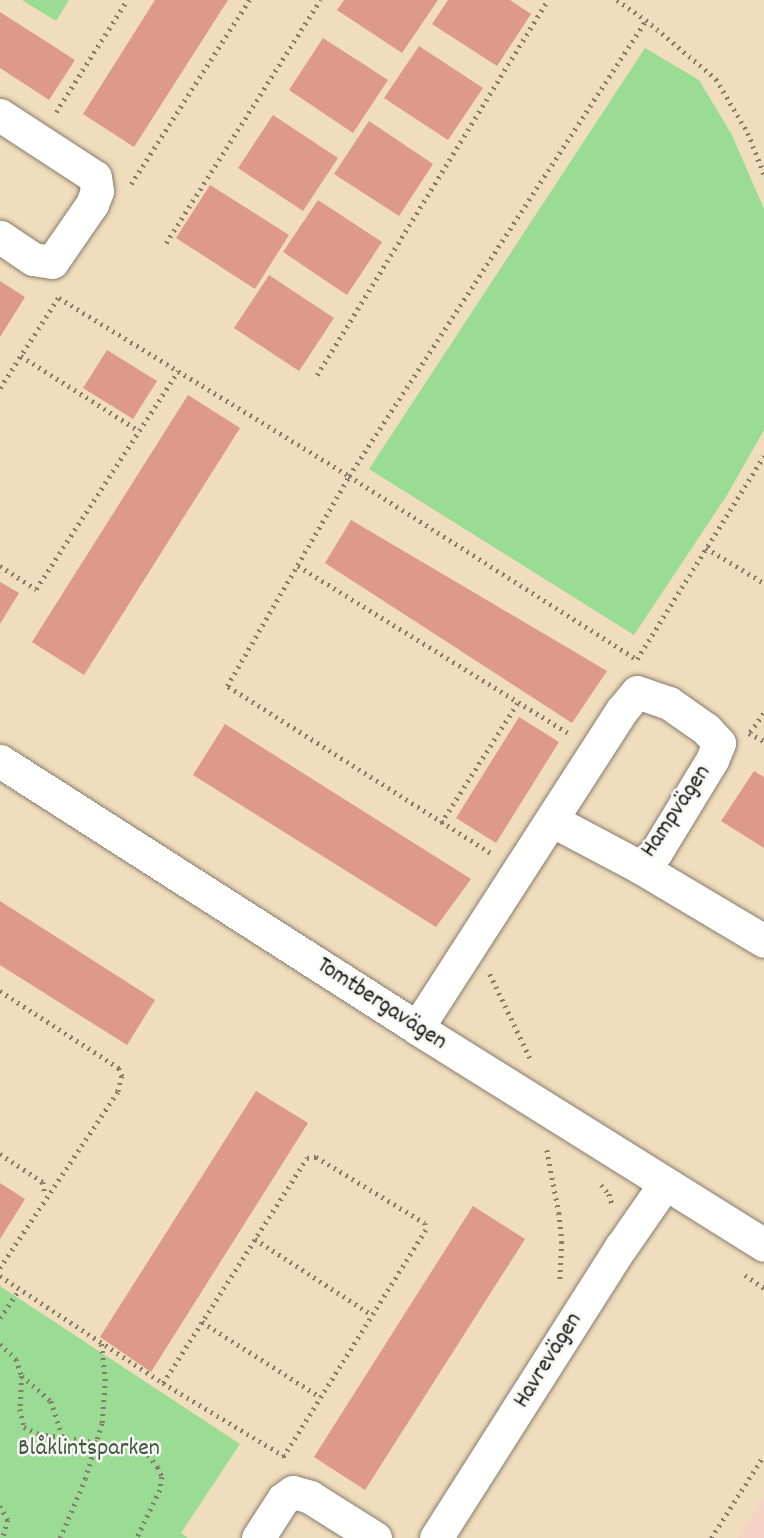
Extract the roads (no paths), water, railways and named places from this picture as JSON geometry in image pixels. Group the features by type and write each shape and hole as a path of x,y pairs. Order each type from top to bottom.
{"street":[{"path":"0,115 95,177 97,191 92,204 52,262 33,259 0,237"},
{"name":"Hampvägen","path":"637,692 669,702 706,729 719,743 712,760 656,852 640,867 552,821 622,710 637,692"},
{"name":"Tomtbergavägen","path":"0,761 664,1185 764,1245"},
{"path":"417,1028 552,821"},
{"path":"640,867 764,940"},
{"name":"Havrevägen","path":"436,1538 621,1247 664,1185"},
{"path":"258,1538 283,1499 293,1477 310,1497 355,1533"}],"park label":[{"name":"Blåklintsparken","path":"89,1450"}]}
